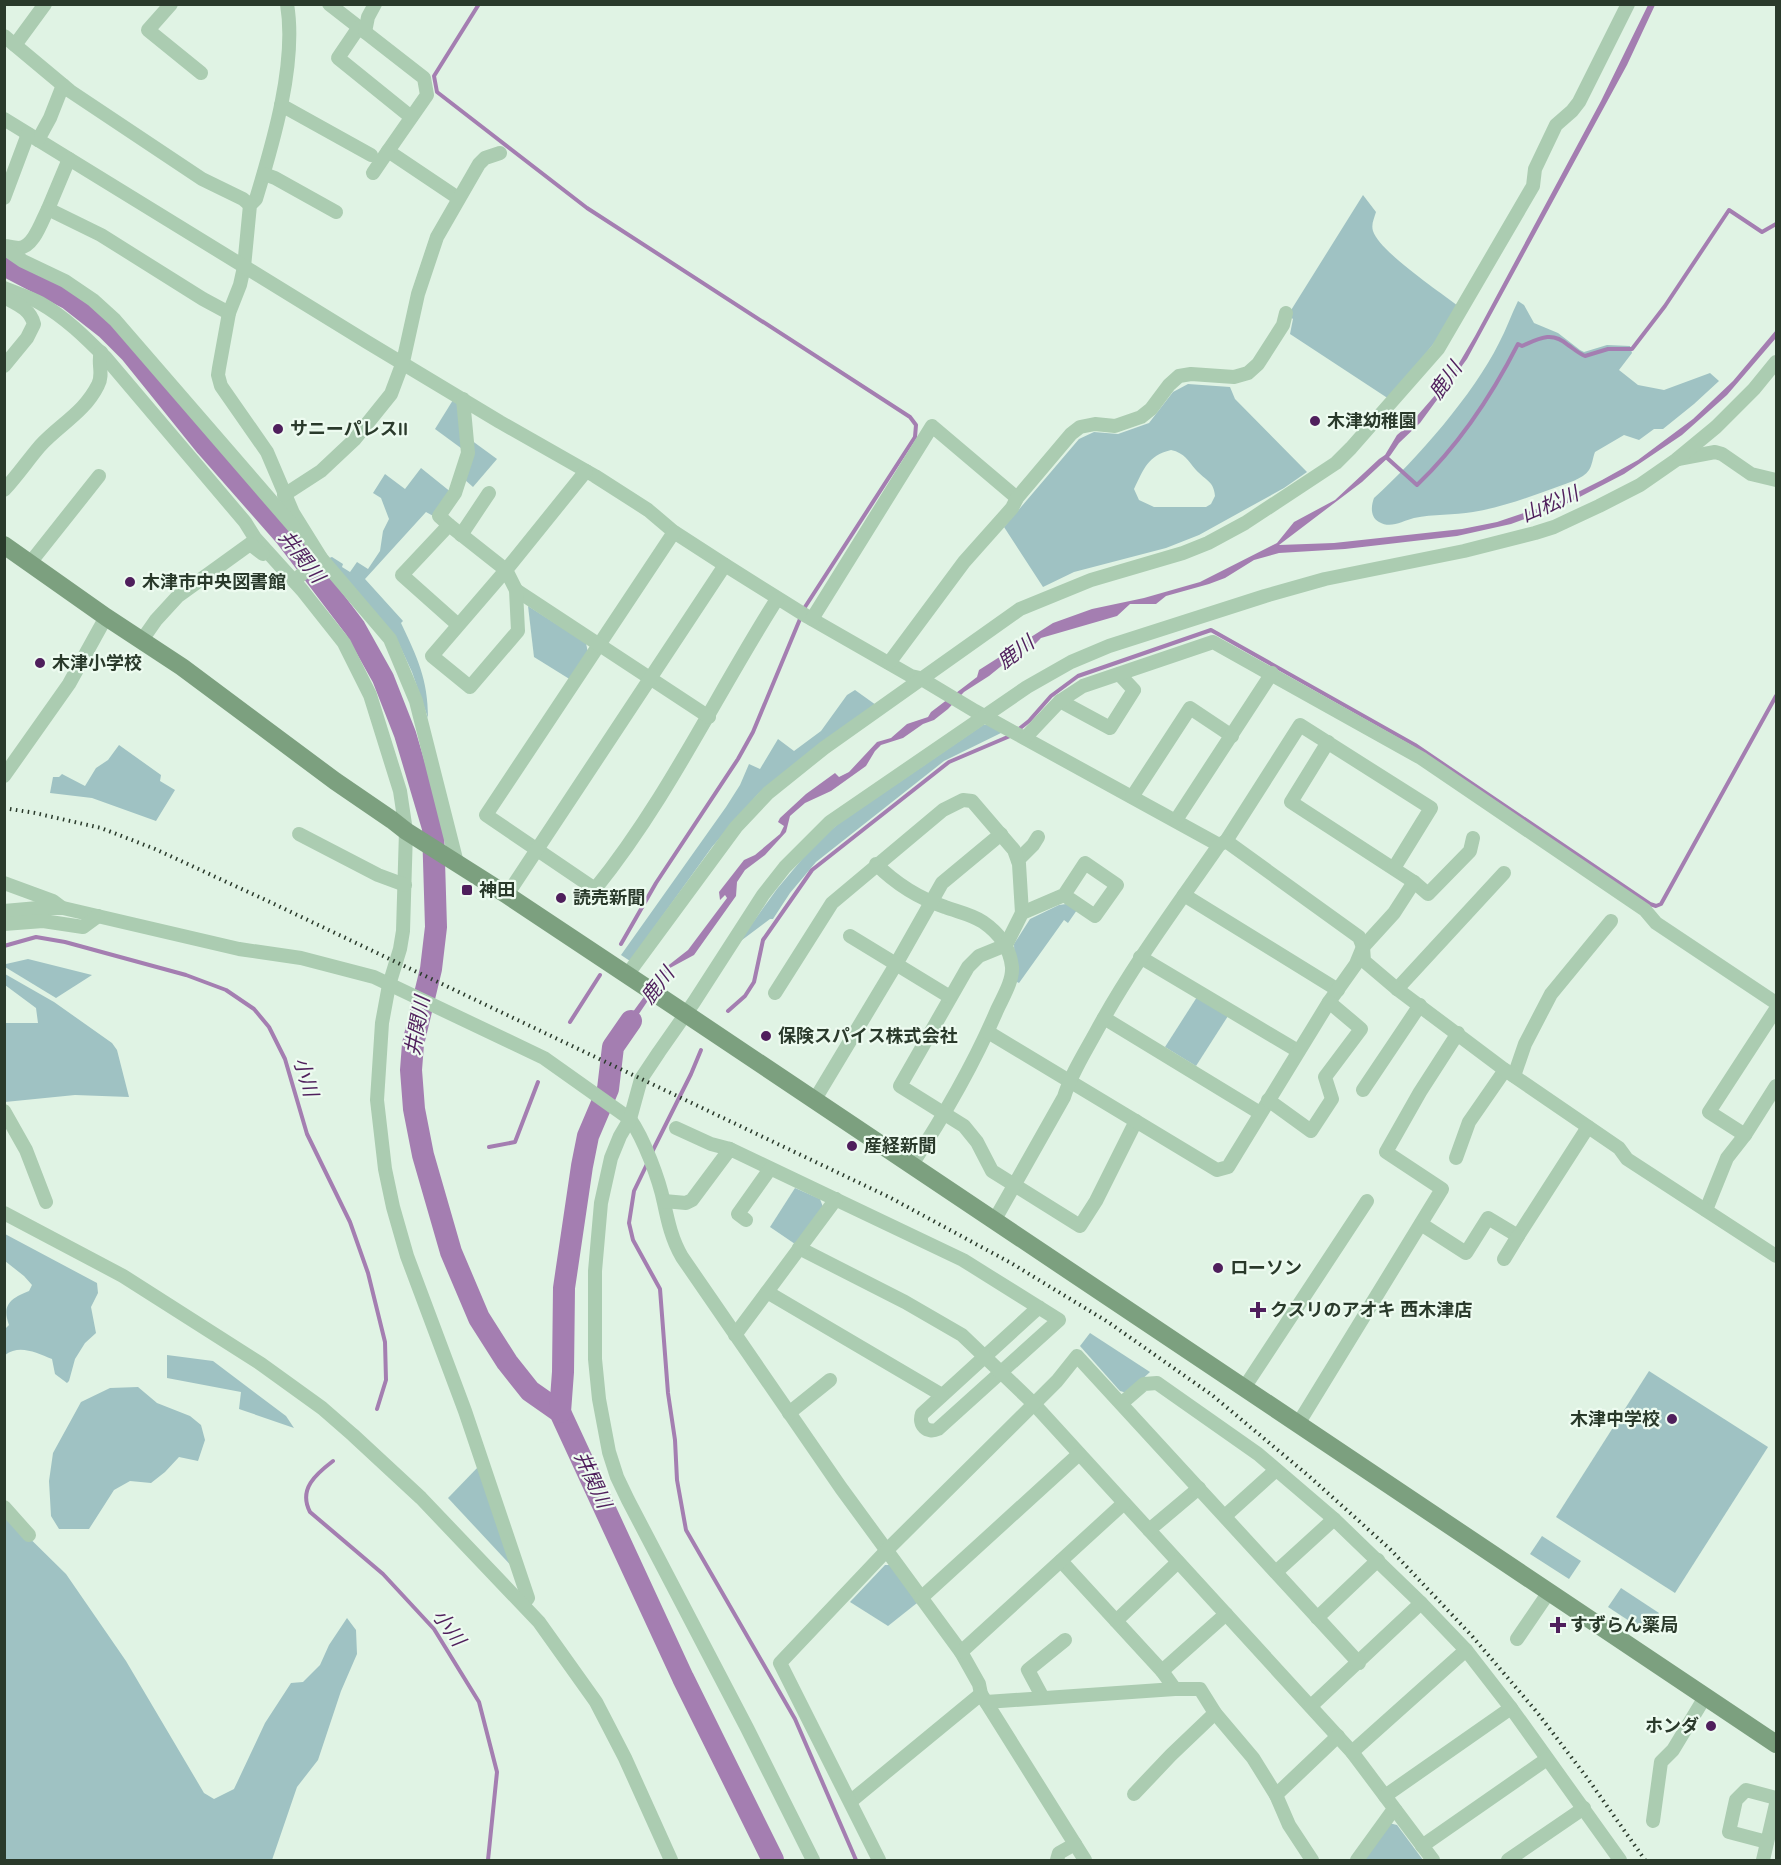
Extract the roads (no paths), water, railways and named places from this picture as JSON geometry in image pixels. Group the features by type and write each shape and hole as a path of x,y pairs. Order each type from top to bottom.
{"street":[{"path":"45,4 10,40 63,85 202,179 250,204"},
{"path":"171,4 148,30 201,73"},
{"path":"286,4 290,40 275,134 256,199 250,204 244,267 229,313 218,375 221,386 267,452 284,495 313,542 320,559"},
{"path":"329,4 424,78 428,95 373,173"},
{"path":"375,4 362,29 338,58 411,117"},
{"path":"630,978 724,843 768,793 824,748 925,681 1020,609 1091,580 1183,553 1208,543 1245,523 1317,477 1351,448 1438,349 1533,186 1535,169 1556,125 1579,102 1628,4"},
{"path":"4,198 33,137 50,118 63,85"},
{"path":"280,105 371,155"},
{"path":"4,119 244,267 586,471 648,510 674,532 806,616 1132,797 1223,843 1359,937 1364,948 1364,962 1509,1073 1619,1148 1628,1159 1776,1256"},
{"path":"388,151 458,198"},
{"path":"284,495 321,471 354,440 391,394 403,362 418,294 434,246 458,198 479,164 485,158 500,153"},
{"path":"4,247 20,248 27,245 48,209 69,159"},
{"path":"264,174 336,212"},
{"path":"48,209 101,235 203,300 229,313"},
{"path":"4,247 22,261 65,281 93,300 115,320 390,639 416,701 451,859"},
{"path":"4,288 39,303 55,313 89,340 100,352 245,522 255,538 296,580 344,643 370,695 400,791 409,833 395,988 381,1033 377,1100 385,1169 407,1256 465,1411 528,1598 523,1604"},
{"path":"4,297 27,311 34,324 27,338 4,366"},
{"path":"889,663 964,562 1012,508 1017,498 1071,434 1080,427 1095,424 1115,426 1141,417 1151,409 1169,385 1179,376 1191,374 1234,377 1248,373 1258,364 1283,325 1286,313"},
{"path":"4,490 42,444 81,409 98,385 101,374 100,352"},
{"path":"813,1860 747,1728 632,1509 617,1477 603,1427 597,1378 594,1312 595,1271 605,1179 641,1079 681,1011 763,895 806,844 830,822 980,714 1047,675 1108,646 1325,579 1464,551 1554,527 1640,485 1676,460 1716,427 1754,389 1776,362"},
{"path":"463,399 468,453 455,493 439,516 506,570 516,590 518,631 470,687 432,656 457,624 506,570 586,471"},
{"path":"806,616 932,426 1017,498"},
{"path":"1676,460 1715,452 1722,454 1751,474 1776,480"},
{"path":"30,564 99,476"},
{"path":"461,535 489,493"},
{"path":"449,525 402,575 457,624"},
{"path":"674,532 486,815 595,889 621,857 709,717 777,598"},
{"path":"142,640 156,620 178,596 250,544 257,547 296,580"},
{"path":"4,545 182,667 409,833 507,895 1776,1744"},
{"path":"296,580 320,559"},
{"path":"507,895 725,565"},
{"path":"516,590 709,717"},
{"path":"4,776 69,684 106,617"},
{"path":"1025,738 1060,700 1083,686 1213,642 1421,758 1645,910 1656,923 1776,1004"},
{"path":"1176,820 1272,673"},
{"path":"1060,700 1110,728 1134,690 1119,674"},
{"path":"1132,797 1190,708 1232,736"},
{"path":"994,1221 1064,1097 1069,1081 1104,1017 1140,957 1223,843 1300,725 1431,808 1394,868"},
{"path":"1328,742 1291,802 1394,868 1428,894 1470,851 1473,838"},
{"path":"775,993 832,903 943,810 963,800 972,801 1014,850 1018,860 1022,914 1006,945 979,956 968,967 900,1086 964,1126 977,1142 992,1171 1080,1226 1096,1201 1136,1121"},
{"path":"299,834 378,875 405,885"},
{"path":"814,1101 942,884 1001,834"},
{"path":"1018,860 1038,837"},
{"path":"876,864 906,890 932,903 970,915 989,927 1006,945 1012,968 1008,987 988,1032 945,1115 911,1166"},
{"path":"1397,989 1504,873"},
{"path":"988,1032 1217,1170 1228,1167 1364,948 1394,913 1414,882"},
{"path":"4,883 53,901 63,909"},
{"path":"1022,914 1064,895"},
{"path":"1184,895 1338,990"},
{"path":"4,911 38,908 63,909 239,949 301,958 374,977 543,1058 626,1117 638,1131 653,1170 664,1201 675,1246 789,1413 961,1653 979,1684 983,1698 1086,1860"},
{"path":"4,924 43,921 83,927 98,916"},
{"path":"1456,1158 1469,1122 1509,1073 1551,994 1611,921"},
{"path":"849,936 895,966 950,997"},
{"path":"1140,957 1299,1051"},
{"path":"1268,1100 1311,1131 1332,1099 1325,1077 1361,1029 1329,1002"},
{"path":"1363,1090 1420,1005"},
{"path":"1744,1136 1709,1112 1776,1009"},
{"path":"1104,1017 1260,1113"},
{"path":"1298,1424 1442,1189 1386,1152 1420,1092 1458,1033"},
{"path":"1706,1210 1727,1158 1776,1086"},
{"path":"4,1111 26,1150 46,1202"},
{"path":"1504,1259 1588,1127"},
{"path":"676,1128 704,1141 730,1149 963,1260 1059,1320 938,1429 927,1430 921,1424 922,1414 1038,1307"},
{"path":"664,1201 686,1203 692,1200 730,1149"},
{"path":"746,1220 738,1214 770,1169"},
{"path":"735,1335 836,1199"},
{"path":"1244,1388 1367,1201"},
{"path":"4,1213 123,1276 218,1335 305,1396 361,1441 407,1484 523,1604 547,1632 603,1713 671,1860"},
{"path":"1421,1224 1466,1253 1488,1218 1518,1236"},
{"path":"799,1248 962,1335 1033,1403 1338,1736 1433,1860"},
{"path":"767,1292 942,1395"},
{"path":"879,1860 780,1663 887,1550 1057,1381 1077,1356 1359,1663"},
{"path":"789,1413 830,1380"},
{"path":"1122,1403 1144,1384 1157,1383 1258,1454 1334,1519 1378,1560 1466,1650 1511,1707 1546,1759 1584,1808 1618,1860"},
{"path":"921,1598 1079,1454"},
{"path":"1226,1516 1276,1470"},
{"path":"1149,1530 1199,1488"},
{"path":"961,1653 1124,1503"},
{"path":"4,1507 29,1535"},
{"path":"1276,1572 1334,1519"},
{"path":"1317,1618 1378,1560"},
{"path":"1061,1561 1162,1671 1175,1689"},
{"path":"1116,1621 1178,1562"},
{"path":"1518,1639 1549,1592"},
{"path":"1311,1706 1421,1603"},
{"path":"1162,1671 1226,1614"},
{"path":"1043,1698 1028,1670 1065,1640"},
{"path":"1352,1752 1466,1650"},
{"path":"851,1801 983,1698 1043,1698 1200,1689 1215,1713 1253,1758 1275,1795 1289,1825 1312,1860"},
{"path":"1653,1821 1660,1762 1673,1750 1705,1697"},
{"path":"1385,1796 1511,1707"},
{"path":"1134,1794 1215,1713"},
{"path":"1275,1795 1338,1736"},
{"path":"1422,1846 1546,1759"},
{"path":"1767,1842 1729,1832 1733,1810 1736,1800 1746,1790 1776,1798"},
{"path":"1763,1860 1776,1804"},
{"path":"1508,1860 1584,1808"},
{"path":"1357,1860 1391,1813 1396,1811"},
{"path":"1057,1860 1059,1853 1075,1844"}],"water":[{"name":"山松川","path":"1648,5 1655,5 1627,65 1467,359 1420,423 1399,443 1390,456 1362,482 1279,545 1334,543 1462,529 1497,522 1560,501 1638,460 1693,419 1733,381 1776,330 1776,338 1727,395 1682,435 1624,474 1568,503 1511,524 1457,536 1345,549 1279,553 1254,560 1225,578 1166,596 1156,604 1130,604 1117,616 1041,638 964,692 934,720 923,724 903,738 881,745 866,766 831,791 805,803 790,816 786,832 765,855 745,870 737,882 736,896 694,955 670,968 624,1036 613,1047 619,1031 665,968 688,950 727,898 725,895 720,900 719,892 744,860 755,855 780,834 784,826 778,822 780,818 806,794 835,773 839,777 849,772 877,742 891,738 907,724 928,717 931,712 977,677 979,670 1053,623 1092,609 1144,598 1200,582 1277,543 1294,522 1335,500 1385,455 1397,435 1411,423 1455,370 1475,336 1601,101"}],"waterway":[{"path":"479,4 434,76 437,92 587,208 910,417 916,425 915,437 805,607 753,732 738,759 656,883 621,944"},
{"path":"1386,457 1417,485 1474,419 1518,344 1522,346 1546,337 1557,338 1585,356 1608,349 1632,349 1665,306 1729,210 1762,232 1776,224"},
{"name":"井関川","path":"4,265 69,299 106,328 131,353 206,446 286,537 355,628 383,678 405,734 433,828 436,927 431,969 413,1044 411,1070 414,1109 423,1155 451,1252 479,1318 507,1362 530,1391 560,1412 683,1678 773,1860"},
{"path":"1019,729 1051,696 1078,676 1211,630 1415,745 1656,906 1661,904 1776,696"},
{"path":"728,1011 745,996 754,982 763,940 812,870 949,762 1010,736"},
{"name":"小川","path":"4,946 36,937 65,942 186,975 226,990 254,1009 269,1027 285,1059 307,1134 350,1222 368,1273 385,1342 386,1380 377,1409"},
{"path":"570,1022 600,975"},
{"name":"鹿川","path":"560,1412 564,1288 582,1166 588,1136 608,1089 613,1047 631,1021"},
{"path":"652,1152 701,1050"},
{"path":"489,1147 515,1142 538,1082"},
{"path":"648,1162 634,1191 629,1223 633,1240 660,1289 677,1480 686,1530 795,1719 856,1860"},
{"name":"小川","path":"333,1461 315,1477 308,1489 306,1496 310,1512 383,1574 434,1629 479,1702 497,1772 488,1860"}],"railway":[{"path":"4,808 101,828 155,849 270,902 889,1197 1011,1263 1108,1322 1212,1395 1310,1477 1390,1549 1472,1636 1536,1711 1588,1779 1645,1860"}],"place":[{"name":"木津幼稚園","path":"1315,421"},
{"name":"サニーパレスII","path":"278,429"},
{"name":"木津市中央図書館","path":"130,582"},
{"name":"木津小学校","path":"40,663"},
{"name":"神田","path":"467,890"},
{"name":"読売新聞","path":"561,898"},
{"name":"保険スパイス株式会社","path":"766,1036"},
{"name":"産経新聞","path":"852,1146"},
{"name":"ローソン","path":"1218,1268"},
{"name":"クスリのアオキ 西木津店","path":"1258,1310"},
{"name":"木津中学校","path":"1672,1419"},
{"name":"すずらん薬局","path":"1558,1625"},
{"name":"ホンダ","path":"1711,1726"}]}
